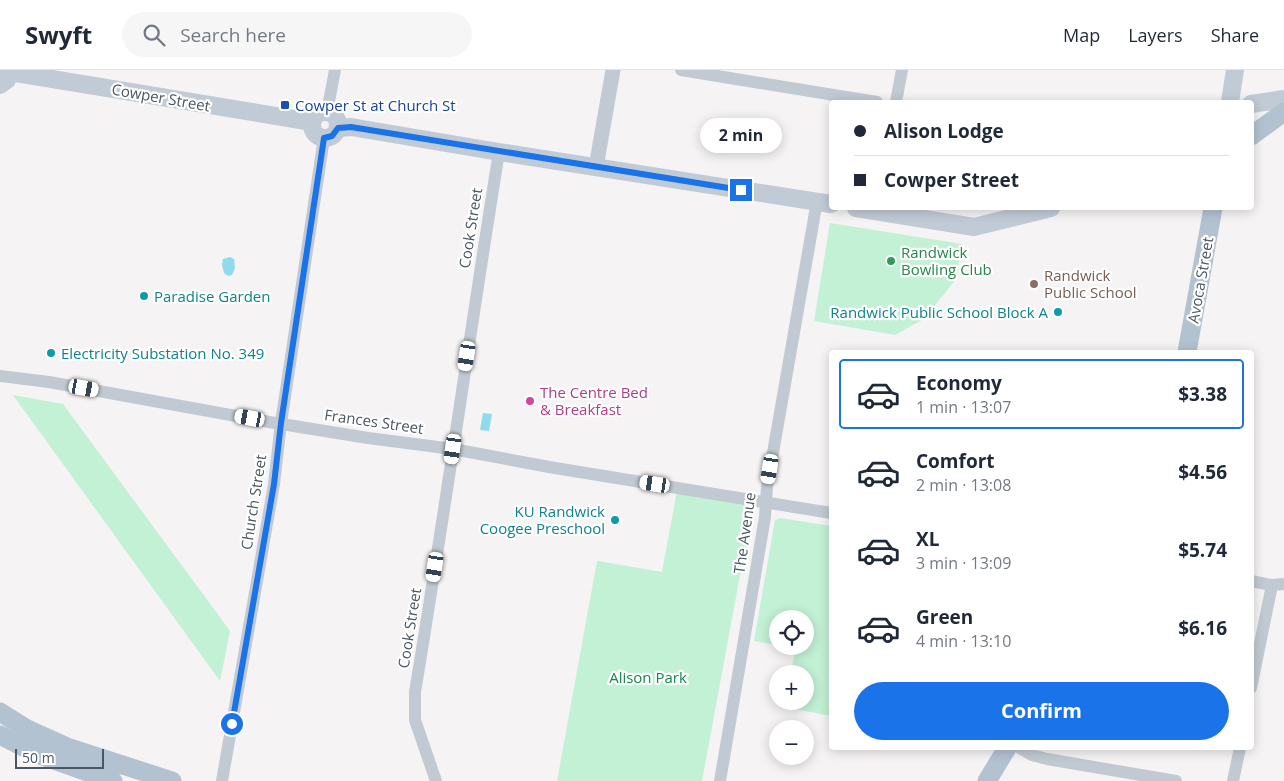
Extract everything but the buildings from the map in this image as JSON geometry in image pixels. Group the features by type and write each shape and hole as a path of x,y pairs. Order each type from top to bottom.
{"main road":[{"path":"1235,70 1235,99"},
{"name":"Cowper Street","path":"6,76 312,122"},
{"path":"1254,104 1284,99"},
{"path":"331,133 336,118 327,112 317,115 312,122 315,133 320,137 351,127 498,152 824,202"},
{"path":"1254,134 1284,112"},
{"path":"885,210 974,226 1042,210"},
{"name":"Avoca Street","path":"1187,350 1212,210"},
{"path":"0,712 26,729 68,747 172,781"},
{"path":"0,735 37,754 112,781"},
{"path":"987,781 1006,750"}],"street":[{"path":"327,112 335,70"},
{"path":"596,167 613,70"},
{"path":"681,70 720,73 866,100"},
{"path":"896,100 902,70"},
{"name":"Church Street","path":"222,781 274,484 281,423 331,133"},
{"name":"Cook Street","path":"436,781 417,727 414,704 498,152"},
{"name":"The Avenue","path":"720,781 766,502 771,460 824,202"},
{"name":"Frances Street","path":"0,376 49,382 368,438 453,449 549,467 829,513"},
{"path":"1254,581 1278,584 1254,676"},
{"path":"1023,750 1032,755 1047,759 1176,781"},
{"path":"1234,781 1240,750"}],"green space":[{"name":"Randwick Bowling Club","path":"830,223 962,244 956,279 924,319 895,335 814,321"},
{"path":"13,395 63,404 230,631 220,681"},
{"name":"Alison Park","path":"677,491 753,505 702,781 557,781 597,561 662,572"},
{"path":"780,518 829,526 829,716 800,710 814,710 814,665 792,665 794,655 814,655 814,610 769,610 769,644 754,641 775,520"}],"water":[{"path":"230,257 234,259 235,268 232,275 228,276 224,273 222,265 223,259"},
{"path":"483,413 492,414 489,431 480,430"}],"place":[{"name":"Cowper St at Church St","path":"285,105"},
{"name":"Randwick Bowling Club","path":"891,261"},
{"name":"Randwick Public School","path":"1034,284"},
{"name":"Paradise Garden","path":"144,296"},
{"name":"Randwick Public School Block A","path":"1058,312"},
{"name":"Electricity Substation No. 349","path":"51,353"},
{"name":"The Centre Bed & Breakfast","path":"530,401"},
{"name":"KU Randwick Coogee Preschool","path":"615,520"}],"route":[{"path":"232,724 274,484 281,423 324,138 331,137 338,128 351,127 741,190"}]}
